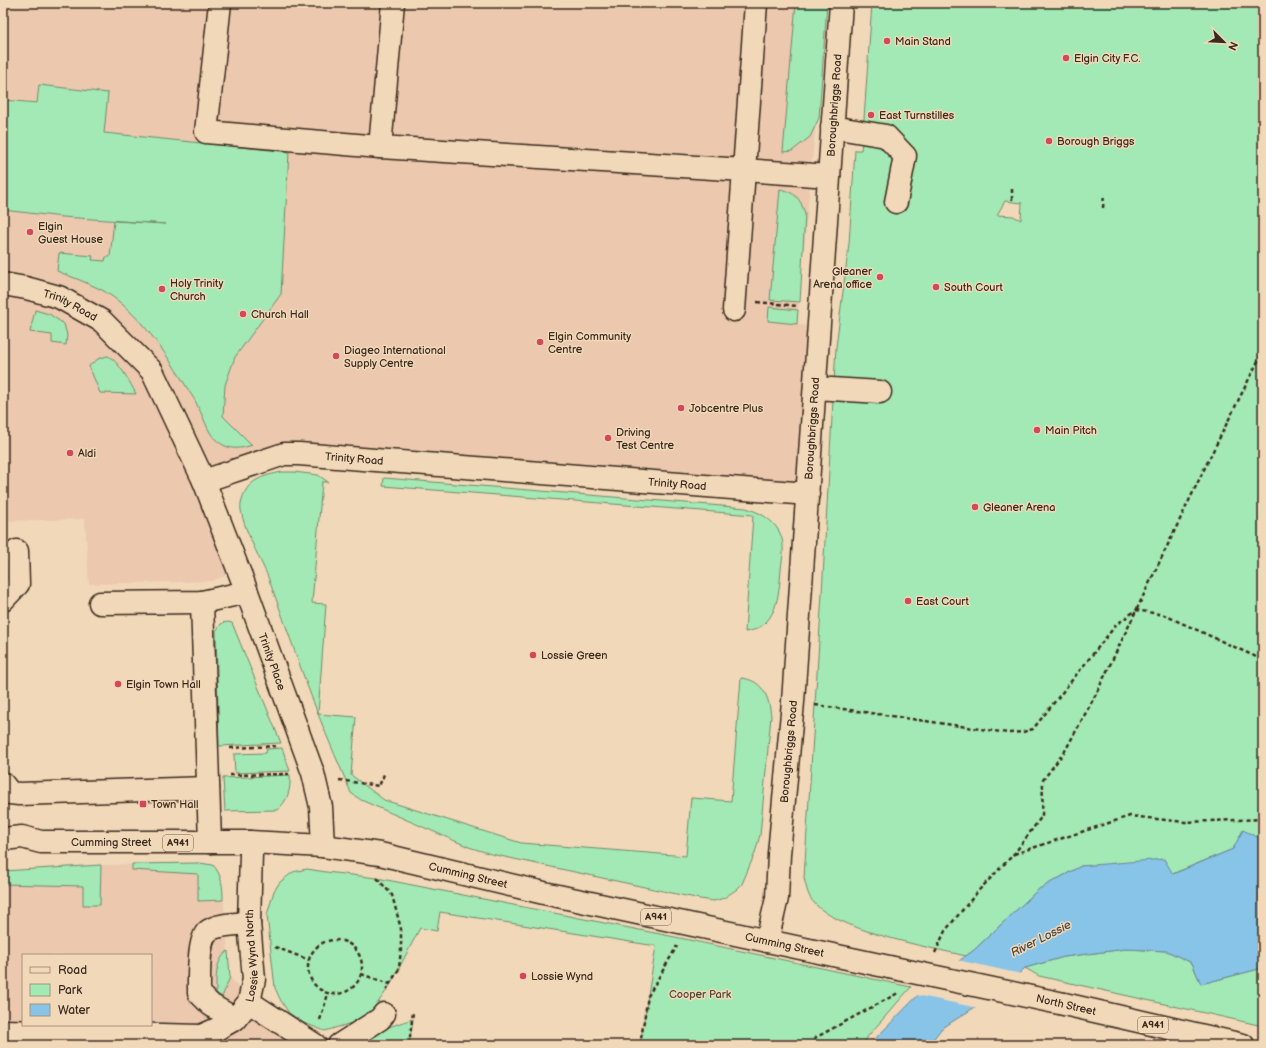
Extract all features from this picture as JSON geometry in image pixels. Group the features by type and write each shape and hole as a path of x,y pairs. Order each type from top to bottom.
{"street":[{"path":"220,3 206,132 380,147 829,176"},
{"path":"380,147 393,3"},
{"path":"734,305 756,3"},
{"name":"Boroughbriggs Road","path":"767,941 777,898 779,854 793,702 841,3"},
{"path":"832,127 886,136 905,156 896,202"},
{"name":"Trinity Road","path":"3,284 26,288 59,297 102,321 152,371 204,481 284,454 299,454 808,494"},
{"path":"815,388 880,392"},
{"name":"Trinity Place","path":"204,481 247,592 313,773 321,807 323,846"},
{"path":"3,600 18,584 17,551"},
{"path":"100,604 202,602 247,592"},
{"path":"202,602 210,842"},
{"path":"3,784 10,793 19,794 208,782"},
{"name":"Cumming Street","path":"3,839 22,837 41,842 250,842 323,846 380,854 544,893 889,967"},
{"name":"Cumming Street","path":"3,855 24,850 41,842"},
{"name":"Lossie Wynd North","path":"3,1031 201,1036 218,1029 235,1019 249,1002 254,979 250,928 250,842"},
{"path":"235,1019 211,1005 199,993 201,942 207,932 222,925 250,928"},
{"name":"North Street","path":"889,967 1064,1004 1242,1045"},
{"path":"249,1002 315,1045"},
{"path":"339,1045 380,1019 384,1005"}],"path":[{"path":"1012,189 1012,200"},
{"path":"1103,208 1104,194"},
{"path":"734,305 820,308"},
{"path":"933,958 945,931 980,889 1014,854 1042,816 1043,780 1065,751 1096,694 1263,351"},
{"path":"793,702 1008,733 1024,732 1033,729 1116,625 1136,610 1164,615 1263,660"},
{"path":"207,749 303,744"},
{"path":"336,780 378,786 385,772"},
{"path":"208,782 313,773"},
{"path":"1014,854 1130,816 1185,822 1263,819"},
{"path":"380,854 377,878 392,895 402,929 399,969 390,984 384,1005"},
{"path":"640,1045 648,996 689,924"},
{"path":"250,928 270,945 308,960"},
{"path":"328,941 342,941 354,948 359,956 362,965 361,974 358,982 345,993 336,995 328,994 313,984 307,969 308,960 312,952 319,945 328,941"},
{"path":"361,974 390,984"},
{"path":"810,1045 814,1038 904,990"},
{"path":"409,1045 413,1012"}],"shaded area":[{"path":"3,3 827,3 819,118 815,128 797,324 816,328 804,491 283,451 205,477 184,434 104,318 3,281 3,122 27,213 63,217 284,231 289,152 104,133 108,93 39,85 37,103 3,100"},
{"path":"3,288 56,301 134,356 236,571 212,581 89,584 85,519 3,521"},
{"path":"199,863 213,865 218,871 222,883 230,977 278,1038 289,1045 3,1045 3,871 105,865"}],"green space":[{"path":"796,3 827,3 819,118 810,137 792,151 783,152"},
{"path":"872,3 1263,3 1263,840 1243,831 1233,849 1172,874 1115,864 1081,866 1039,889 966,956 882,936 838,920 822,910 811,899 804,878 836,347 849,244 855,150 861,150","holes":["1005,201 1022,203 1021,220 1013,216 997,215"]},
{"path":"39,85 108,93 104,133 289,152 281,294 235,357 225,385 223,416 252,445 242,448 233,448 219,443 212,436 195,401 162,349 128,309 102,290 57,271 59,253 93,256 92,260 105,261 106,257 110,257 114,221 166,224 63,217 3,210 3,100 37,103"},
{"path":"780,189 790,192 797,197 805,214 800,302 770,300"},
{"path":"769,307 798,310 797,324 768,321"},
{"path":"35,310 49,314 64,324 67,335 66,345 52,343 52,335 30,332"},
{"path":"107,356 115,361 119,366 136,394 100,393 89,366 98,359"},
{"path":"282,472 318,475 328,482 322,482 312,603 326,604 318,714 268,577 246,529 241,510 243,495 251,484 268,475"},
{"path":"384,478 746,508 767,518 777,528 782,538 783,548 779,589 774,609 764,624 756,629 745,632 753,515 383,486"},
{"path":"222,623 232,623 281,743 219,746 216,631"},
{"path":"741,678 749,679 760,686 764,691 769,702 771,716 760,835 755,853 742,884 724,898 714,901 491,854 469,847 361,800 351,793 318,714 356,717 351,775 384,800 521,843 686,856 691,798 731,801"},
{"path":"282,748 290,771 235,773 234,754 266,753 267,749"},
{"path":"290,775 288,794 284,803 277,810 225,811 223,778"},
{"path":"199,863 213,865 216,869 221,881 223,900 198,901 198,874 132,870 132,864"},
{"path":"101,865 100,905 83,905 83,886 3,884 3,871"},
{"name":"Cooper Park","path":"307,869 377,878 675,937 911,987 868,1036 863,1045 640,1045 656,946 440,912 437,931 420,928 389,987 372,1011 355,1022 325,1031 304,1023 289,1013 275,988 267,915 274,891 280,882 293,872"},
{"path":"1126,949 1167,951 1192,963 1201,984 1259,969 1263,962 1263,1026 1039,976 1025,968 1064,957"},
{"path":"228,951 230,977 222,997 216,993 216,975 218,964"},
{"path":"413,1019 409,1045 356,1045 383,1029"}],"water":[{"name":"River Lossie","path":"1243,830 1263,840 1263,962 1259,969 1201,984 1192,963 1167,951 1126,949 1064,957 1025,968 1000,991 941,1029 929,1045 872,1045 874,1040 934,979 974,950 1039,889 1081,866 1164,859 1173,874 1233,849"}],"pier":[{"path":"957,960 1021,974 1001,992 978,1008 916,995 933,977"}],"place":[{"name":"Main Stand","path":"887,41"},
{"name":"Elgin City F.C.","path":"1066,58"},
{"name":"East Turnstilles","path":"871,115"},
{"name":"Borough Briggs","path":"1049,141"},
{"name":"Elgin Guest House","path":"30,232"},
{"name":"Gleaner Arena office","path":"880,277"},
{"name":"South Court","path":"936,287"},
{"name":"Holy Trinity Church","path":"162,289"},
{"name":"Church Hall","path":"243,314"},
{"name":"Elgin Community Centre","path":"540,342"},
{"name":"Diageo International Supply Centre","path":"336,356"},
{"name":"Jobcentre Plus","path":"681,408"},
{"name":"Main Pitch","path":"1037,430"},
{"name":"Driving Test Centre","path":"608,438"},
{"name":"Aldi","path":"70,453"},
{"name":"Gleaner Arena","path":"975,507"},
{"name":"East Court","path":"908,601"},
{"name":"Lossie Green","path":"533,655"},
{"name":"Elgin Town Hall","path":"118,684"},
{"name":"Town Hall","path":"143,804"},
{"name":"Lossie Wynd","path":"523,976"}]}
